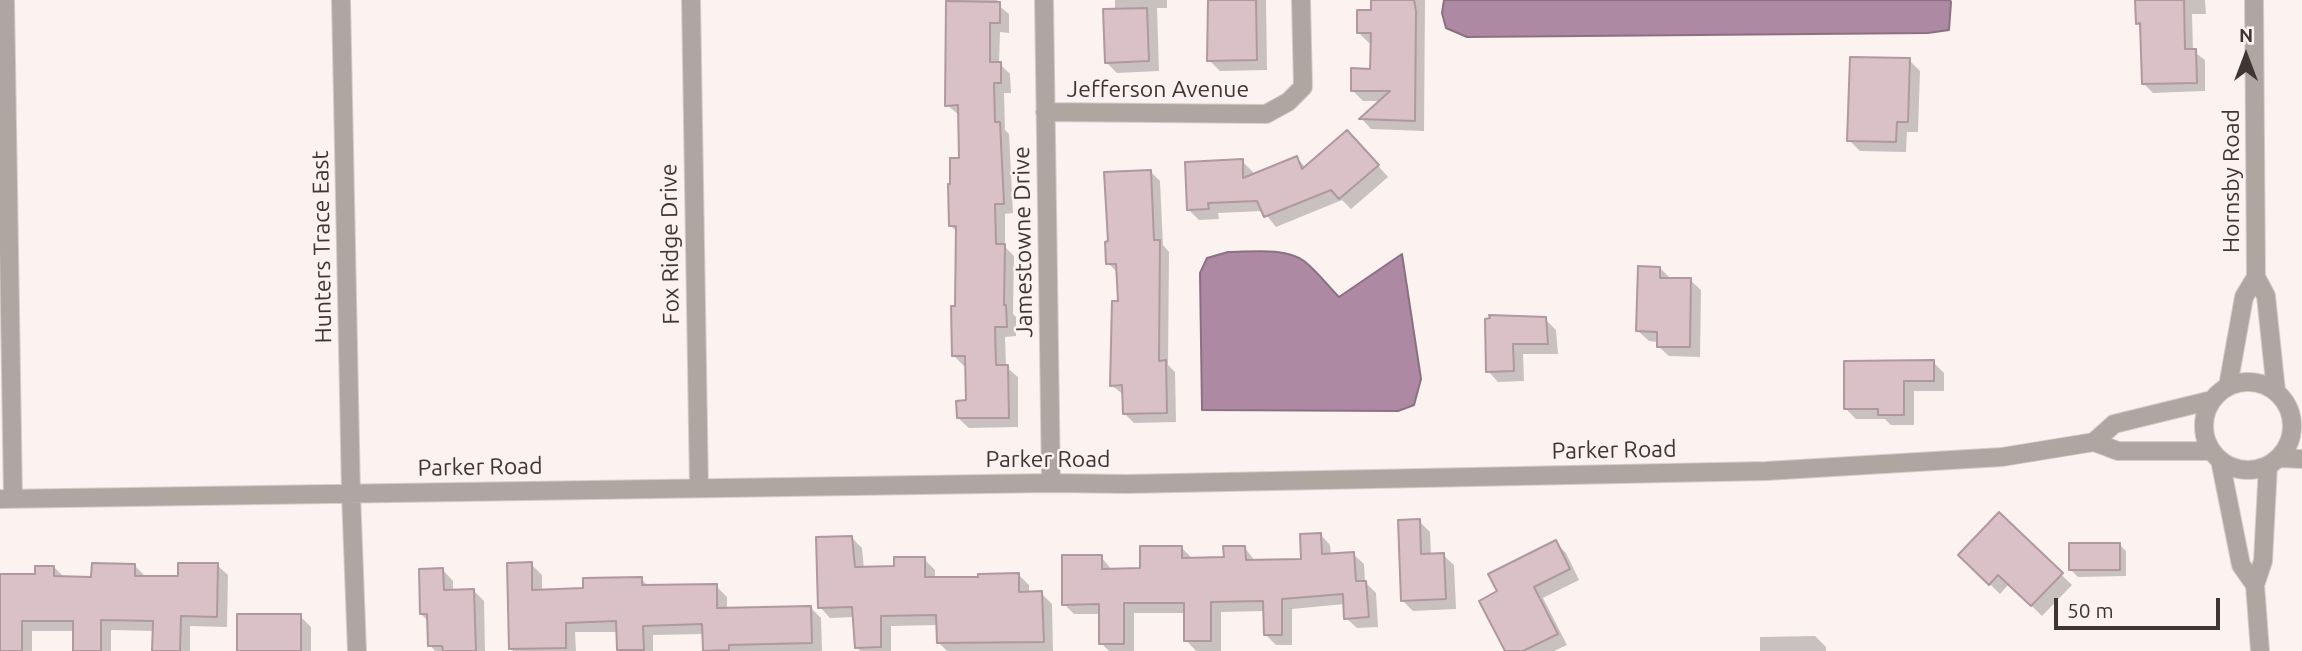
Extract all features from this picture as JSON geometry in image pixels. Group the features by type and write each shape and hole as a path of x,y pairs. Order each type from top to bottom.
{"street":[{"path":"5,0 7,499"},
{"name":"Hunters Trace East","path":"341,0 351,494 357,651"},
{"name":"Fox Ridge Drive","path":"691,0 699,488"},
{"name":"Jamestowne Drive","path":"1044,0 1051,483"},
{"name":"Jefferson Avenue","path":"1045,112 1266,114 1288,102 1303,87 1301,0"},
{"name":"Hornsby Road","path":"2254,0 2256,277 2266,296 2276,391"},
{"name":"Hornsby Road","path":"2228,386 2244,297 2256,277"},
{"path":"2255,585 2241,565 2216,456 2206,440 2204,428 2207,407 2212,400 2228,386 2253,382 2276,391 2296,413 2291,436 2273,462 2263,561 2255,585 2260,651"},
{"name":"Parker Road","path":"2094,442 2114,424 2212,400"},
{"name":"Parker Road","path":"7,499 1127,484 1766,471 2002,457 2094,442 2118,451 2216,456"},
{"path":"2216,456 2244,470 2273,462 2302,459"}],"shaded area":[{"path":"1444,0 1951,2 1949,30 1928,33 1467,37 1446,28 1442,13"},
{"path":"1267,251 1296,257 1313,269 1339,297 1402,254 1421,379 1414,405 1398,411 1202,410 1200,273 1207,258 1228,252"}],"building":[{"path":"1208,0 1256,0 1257,60 1207,61"},
{"path":"1371,0 1414,0 1415,121 1359,119 1390,91 1351,91 1351,68 1370,69 1371,33 1357,33 1357,10 1371,10"},
{"path":"2135,0 2184,0 2185,49 2196,49 2197,83 2142,84 2140,23 2136,24"},
{"path":"946,1 1000,2 1000,23 990,23 990,62 1001,62 1001,83 994,83 995,122 1000,122 1004,204 995,204 996,244 1005,244 1004,305 1007,327 995,327 996,365 1008,365 1009,418 957,418 956,401 966,400 965,356 952,356 951,306 955,306 956,226 949,226 948,184 950,158 959,158 958,105 945,106"},
{"path":"1147,8 1149,61 1105,63 1103,9"},
{"path":"1850,57 1910,58 1908,122 1897,122 1896,142 1847,141"},
{"path":"1347,130 1379,165 1339,199 1331,190 1264,217 1257,201 1208,203 1209,209 1187,210 1185,162 1243,159 1243,178 1297,156 1302,169"},
{"path":"1151,170 1154,240 1160,240 1159,361 1166,360 1167,413 1123,414 1122,385 1110,386 1112,301 1118,301 1116,264 1106,264 1105,242 1108,241 1104,172"},
{"path":"1638,266 1660,267 1660,278 1691,278 1690,347 1657,347 1657,332 1636,331"},
{"path":"1489,315 1546,317 1548,344 1513,344 1514,371 1486,372 1485,319 1490,318"},
{"path":"1934,360 1934,381 1904,381 1904,415 1878,415 1878,409 1844,409 1844,361"},
{"path":"1999,512 2063,573 2031,606 1998,575 1989,585 1958,555"},
{"path":"1420,519 1421,554 1444,553 1446,599 1401,601 1398,520"},
{"path":"1321,533 1322,554 1354,552 1356,581 1366,581 1369,617 1344,619 1343,594 1282,599 1282,635 1264,635 1263,601 1211,602 1211,641 1184,641 1184,603 1124,603 1124,644 1099,644 1099,604 1062,605 1062,555 1102,555 1102,569 1140,568 1140,546 1182,546 1182,558 1224,557 1223,546 1245,546 1246,560 1301,559 1300,534"},
{"path":"852,536 855,567 894,566 894,557 925,557 925,577 978,577 978,574 1019,573 1019,592 1042,591 1044,642 937,643 936,615 881,616 881,647 855,648 852,607 818,608 816,537"},
{"path":"1556,540 1570,569 1534,587 1558,634 1523,651 1505,651 1479,601 1497,591 1488,574"},
{"path":"2069,543 2120,543 2120,570 2069,570"},
{"path":"532,562 532,590 583,588 583,578 642,577 642,585 717,584 717,608 811,606 812,643 729,645 729,650 703,651 702,624 643,626 644,650 617,650 616,621 566,623 566,648 509,649 507,563"},
{"path":"92,563 135,564 135,576 178,576 178,563 218,563 217,617 181,616 180,651 152,651 153,621 101,620 101,651 73,651 73,621 22,621 22,651 0,651 0,574 35,574 35,566 54,566 54,576 91,577"},
{"path":"443,568 444,590 474,589 476,651 443,651 442,646 428,646 427,614 420,614 419,569"},
{"path":"237,614 301,614 301,651 237,651"}]}
